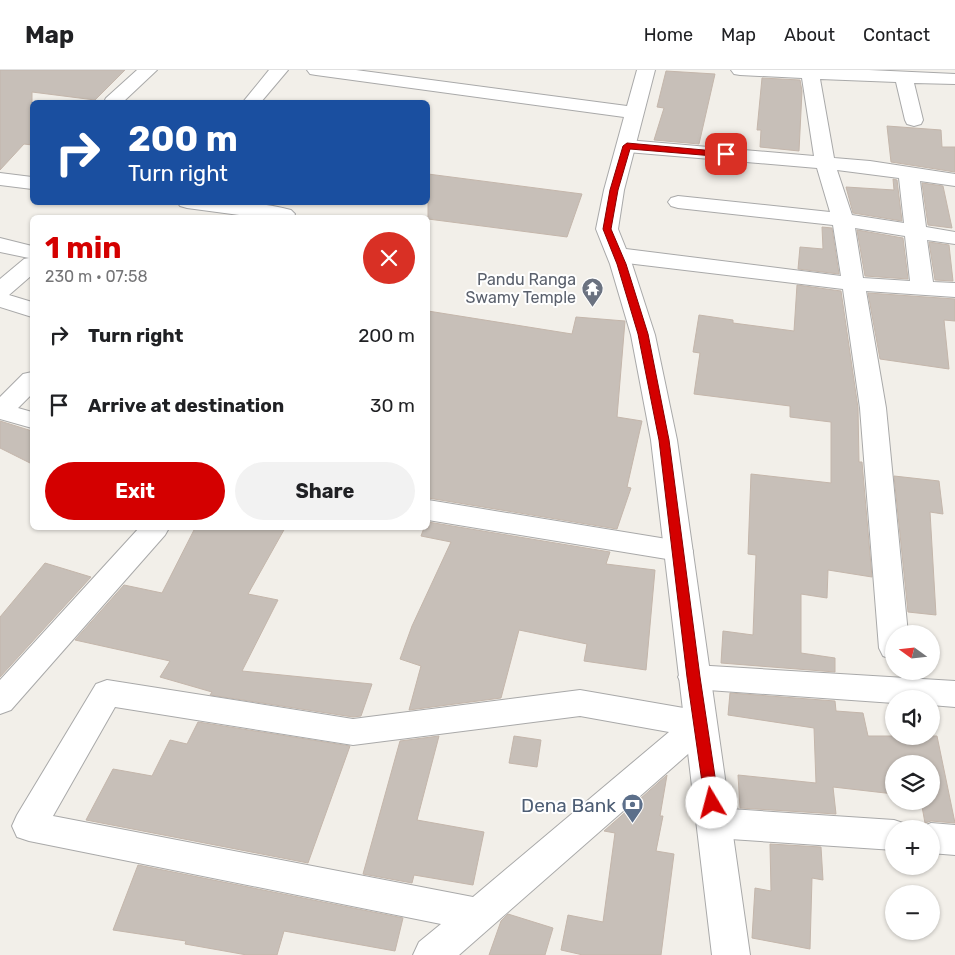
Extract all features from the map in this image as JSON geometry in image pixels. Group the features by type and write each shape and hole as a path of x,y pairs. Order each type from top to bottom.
{"street":[{"path":"115,100 148,70"},
{"path":"254,100 278,70"},
{"path":"316,70 635,112"},
{"path":"646,70 614,190 607,229 618,255 645,344 664,440 731,955"},
{"path":"740,70 810,74 884,73 904,77 955,79"},
{"path":"810,74 825,163 843,220 873,408 892,625"},
{"path":"904,77 914,120"},
{"path":"627,146 825,163 955,180"},
{"path":"910,173 922,288"},
{"path":"0,178 30,181"},
{"path":"678,202 843,220 955,238"},
{"path":"211,205 284,215"},
{"path":"0,245 30,252"},
{"path":"618,255 854,284 955,290"},
{"path":"0,291 30,266"},
{"path":"0,298 30,309"},
{"path":"0,411 30,382"},
{"path":"0,411 30,419"},
{"path":"430,510 679,551"},
{"path":"0,701 153,530"},
{"path":"694,677 897,681 955,694"},
{"path":"480,915 29,826 107,693 353,732 580,703 701,724"},
{"path":"432,955 701,724"},
{"path":"715,823 885,834"},
{"path":"940,839 955,840"}],"building":[{"path":"0,70 125,70 95,100 32,92 32,100 30,100 30,145 24,144 0,170"},
{"path":"666,71 715,74 699,144 654,140 664,108 657,107"},
{"path":"762,78 800,80 802,91 799,151 760,147 761,130 757,130"},
{"path":"887,126 941,130 942,147 955,147 955,172 891,162"},
{"path":"430,174 582,194 567,237 430,219 430,215 428,215 428,205 430,205"},
{"path":"893,179 897,180 902,221 853,213 846,187 894,190"},
{"path":"922,183 943,186 952,228 928,225"},
{"path":"822,227 832,228 839,274 798,269 800,247 823,249"},
{"path":"857,230 903,238 908,279 865,276"},
{"path":"929,242 949,245 953,281 935,280"},
{"path":"797,285 841,291 858,408 859,462 862,462 872,577 828,570 827,598 801,594 801,653 835,658 835,672 721,663 723,631 753,635 756,555 748,554 751,474 831,483 831,422 790,417 790,406 694,394 700,353 693,352 699,315 733,320 733,323 794,331"},
{"path":"868,293 955,299 955,321 944,320 949,369 880,359"},
{"path":"430,311 572,334 576,317 625,321 617,417 642,421 627,487 631,488 617,529 430,498"},
{"path":"0,421 30,430 30,463 0,448"},
{"path":"894,476 939,481 943,514 930,512 936,615 908,612"},
{"path":"430,522 610,552 606,564 655,570 646,670 584,661 587,644 519,630 501,698 409,710 421,666 400,659 412,626 451,542 421,536 423,530 430,530"},
{"path":"194,530 284,530 248,594 278,600 242,671 372,684 361,716 353,717 210,695 212,692 160,677 170,661 75,640 124,585 162,593"},
{"path":"45,563 91,577 0,677 0,617"},
{"path":"730,693 835,701 836,711 863,713 868,736 885,736 885,745 939,745 955,823 940,822 940,820 924,820 923,810 940,810 940,755 885,755 885,793 833,787 836,814 740,808 738,775 816,783 814,728 728,715"},
{"path":"198,722 350,746 308,863 86,820 113,769 152,776 170,740 187,744"},
{"path":"439,736 417,820 484,832 473,885 414,875 412,883 363,874 400,741"},
{"path":"514,736 541,740 537,767 509,763"},
{"path":"667,775 660,816 663,816 656,851 674,854 661,955 583,955 561,950 568,915 603,922 615,833 604,831"},
{"path":"770,844 821,847 823,880 812,878 810,949 752,938 755,888 771,891"},
{"path":"138,865 403,918 395,951 284,931 277,955 247,955 185,944 186,941 113,930"},
{"path":"508,914 553,928 545,955 489,955 501,921"}],"place":[{"name":"Pandu Ranga Swamy Temple","path":"592,307"},
{"name":"Dena Bank","path":"632,824"}],"route":[{"path":"712,803 664,440 643,334 621,264 607,229 614,190 627,146 726,154"}]}
